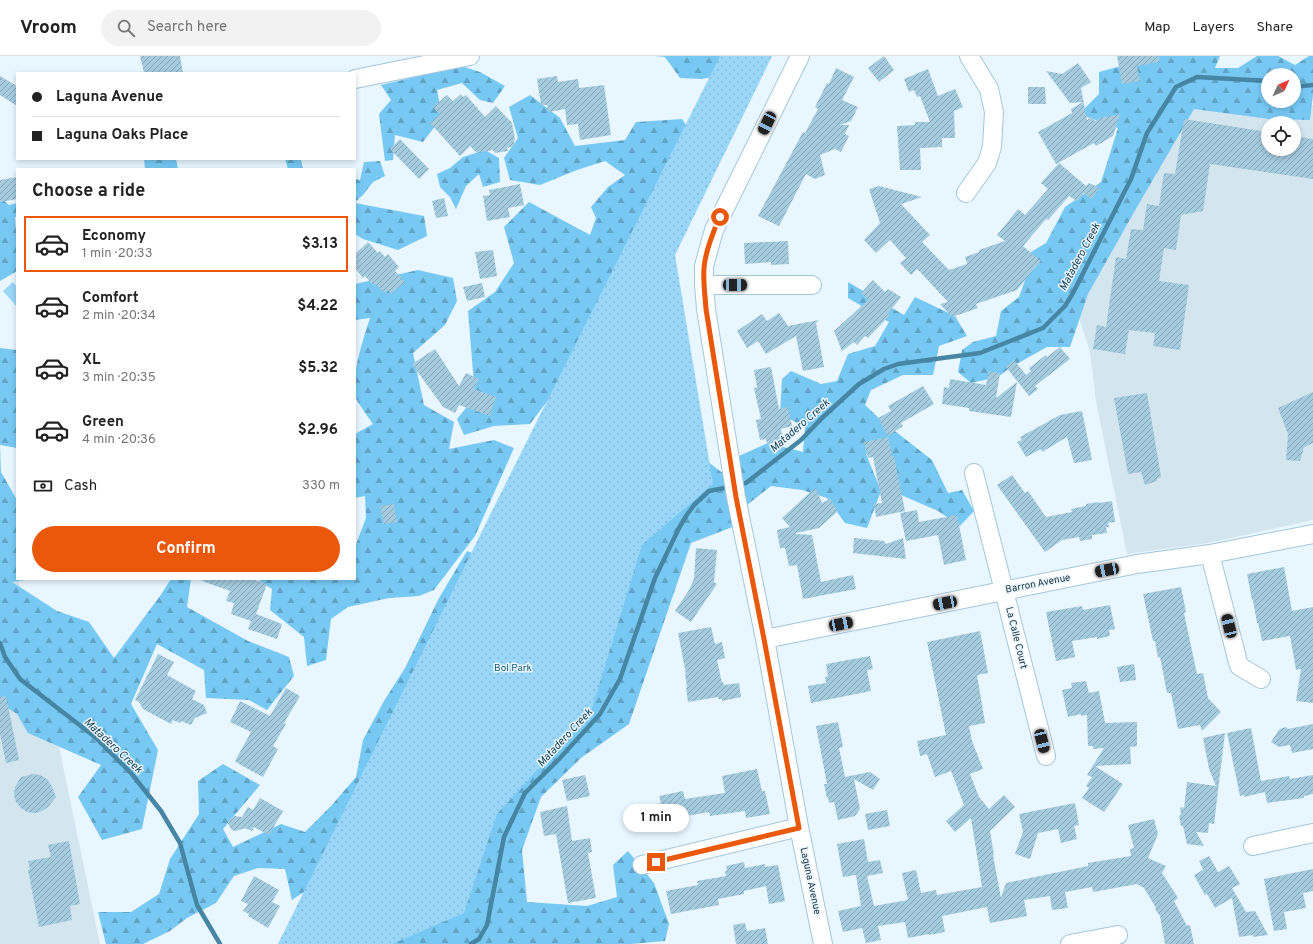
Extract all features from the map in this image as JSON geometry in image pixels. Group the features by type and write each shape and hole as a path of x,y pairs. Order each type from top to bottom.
{"street":[{"path":"356,79 470,56"},
{"name":"Laguna Avenue","path":"800,56 714,230 704,266 704,285 706,309 736,497 799,828 823,944"},
{"path":"966,193 988,163 992,147 994,112 989,90 969,56"},
{"path":"704,285 812,285"},
{"name":"La Calle Court","path":"974,473 1046,756"},
{"name":"Barron Avenue","path":"764,639 1137,564 1210,554 1313,534"},
{"path":"1210,554 1239,666 1261,679"},
{"path":"642,865 799,828"},
{"path":"1253,846 1313,832"},
{"path":"1070,944 1118,935"}],"shaded area":[{"path":"1192,103 1261,104 1261,108 1301,108 1301,105 1313,105 1313,520 1208,543 1127,554 1096,401 1090,352 1075,305"},
{"path":"0,496 16,580 18,580 45,700 52,713 100,944 0,944"}],"green space":[{"path":"655,56 733,56 725,74 702,79 680,78 665,57"},
{"name":"Bol Park","path":"720,56 772,56 675,255 713,484 642,545 591,712 497,814 464,913 392,944 278,944 494,507"},
{"path":"1158,56 1220,56 1215,68 1238,68 1257,56 1278,56 1295,65 1309,56 1313,56 1313,95 1310,120 1301,120 1301,116 1261,116 1261,118 1194,109 1088,294 1070,347 1047,347 1011,367 998,377 971,383 958,372 962,350 973,342 996,336 1001,311 1019,297 1028,272 1031,252 1046,243 1065,207 1101,182 1118,128 1079,114 1099,94 1099,72"},
{"path":"461,66 480,72 505,86 493,103 480,100 462,83 437,90 442,117 423,142 395,135 393,160 385,161 379,114 391,100 381,85"},
{"path":"530,95 560,118 575,146 625,140 636,122 682,119 694,137 570,371 530,424 494,426 464,435 457,419 475,397 468,311 495,292 514,263 504,227 529,202 590,235 596,218 591,207 608,187 625,175 605,161 577,170 540,185 510,180 504,158 518,138 509,107"},
{"path":"485,150 499,158 500,182 483,187 479,174 466,186 456,209 450,197 440,187 437,174 450,168 463,157"},
{"path":"144,160 176,160 178,168 145,168"},
{"path":"285,160 301,160 303,168 288,168"},
{"path":"380,161 385,176 373,182 356,201 356,179 360,180 364,162"},
{"path":"0,197 9,205 16,203 16,272 0,281"},
{"path":"356,203 424,216 427,236 398,250 363,239 356,235"},
{"path":"418,270 453,278 457,301 445,325 413,353 424,405 454,422 449,449 494,440 514,448 475,536 434,590 419,596 389,598 348,607 331,619 326,660 307,666 304,637 270,610 272,589 258,580 356,580 356,544 366,518 365,496 356,498 356,433 373,424 356,398 356,367 370,318 356,320 356,284"},
{"path":"13,282 16,286 16,306 3,291"},
{"path":"848,282 904,315 915,297 955,316 967,336 939,346 933,375 903,375 871,390 865,405 882,421 932,460 948,493 962,490 974,511 960,526 938,511 899,494 880,447 866,454 881,491 867,528 845,523 827,498 802,490 771,486 747,505 739,456 768,443 803,452 805,427 780,414 782,379 791,371 821,384 837,381 848,354 875,346 889,322 848,298"},
{"path":"0,348 16,350 16,448 0,445"},
{"path":"0,445 1,472 16,498 16,580 25,580 12,582 57,611 89,622 114,658 170,580 191,580 187,607 248,641 289,657 294,676 267,710 249,700 206,698 204,670 157,644 131,704 158,750 142,829 102,840 78,797 101,765 28,733 17,714 0,703"},
{"path":"703,458 729,478 735,526 691,543 629,724 581,758 541,797 522,850 527,902 587,906 617,897 613,865 628,851 654,883 669,924 665,941 631,944 344,944 597,581"},
{"path":"467,551 477,555 313,886 292,900 285,869 258,868 234,876 216,903 187,918 170,931 143,944 106,944 98,912 131,912 159,894 170,859 199,814 198,781 223,764 260,785 223,829 233,847 281,824 305,832 331,806 356,777 363,740 384,701 405,668 439,598"}],"building":[{"path":"140,56 180,56 183,72 144,72"},
{"path":"884,56 894,70 879,82 868,68"},
{"path":"1117,56 1159,56 1159,62 1137,66 1140,81 1122,84"},
{"path":"1078,63 1091,82 1081,88 1087,120 1092,117 1095,121 1105,116 1120,114 1113,136 1096,146 1094,143 1056,164 1038,132 1072,113 1071,109 1083,102 1070,103 1046,71 1062,74"},
{"path":"836,68 854,77 842,100 858,107 851,121 840,125 849,125 845,134 849,136 841,152 835,149 820,155 825,175 815,179 806,174 779,226 758,216 803,132 805,133 818,109 815,107 827,83 829,84"},
{"path":"928,69 938,96 955,89 963,107 954,111 955,138 942,138 942,147 920,148 921,170 900,170 897,126 915,125 915,122 930,122 920,96 917,97 914,90 909,92 904,79"},
{"path":"0,76 16,85 16,105 0,95"},
{"path":"557,76 558,82 578,79 579,88 604,85 611,135 580,140 578,124 567,125 565,109 548,112 547,105 541,105 537,79"},
{"path":"1028,87 1045,87 1046,104 1028,104"},
{"path":"461,94 463,97 466,95 485,117 496,106 512,123 515,140 514,146 507,148 508,151 495,153 493,150 477,153 470,146 460,156 430,123 440,114 433,107 447,95 453,101"},
{"path":"1184,119 1261,131 1261,156 1301,156 1301,137 1313,139 1313,179 1210,164 1203,211 1181,215 1176,250 1164,248 1159,281 1189,285 1180,350 1153,346 1155,333 1129,330 1125,354 1093,349 1097,325 1106,327 1116,257 1126,259 1131,229 1143,230 1147,204 1159,206 1164,173 1175,174"},
{"path":"400,139 429,169 419,179 390,149"},
{"path":"1059,163 1086,186 1089,183 1100,188 1091,199 1084,193 1077,201 1069,196 1048,220 1046,219 1023,246 1041,261 1017,290 976,304 978,308 952,317 940,304 948,302 920,271 917,269 911,275 900,263 906,258 890,240 876,253 864,240 880,223 869,189 879,186 922,197 901,204 930,235 922,242 949,270 967,264 965,257 979,252 979,250 1005,241 997,235 1018,209 1025,215 1048,189 1041,183"},
{"path":"16,177 16,199 0,202 0,180"},
{"path":"520,184 524,205 508,208 510,217 487,221 483,196 490,195 489,190"},
{"path":"444,198 448,216 436,218 432,201"},
{"path":"788,241 789,264 771,265 771,262 745,264 744,243"},
{"path":"368,242 378,253 380,251 385,257 388,254 399,267 395,271 405,282 391,294 387,290 384,293 376,284 374,286 365,276 363,278 356,269 356,253"},
{"path":"493,250 497,276 480,279 475,252"},
{"path":"873,280 885,292 888,289 901,297 887,315 891,314 868,338 865,336 857,345 854,342 842,351 834,331 868,300 861,293"},
{"path":"482,283 485,297 467,301 463,287"},
{"path":"779,313 788,326 819,320 816,323 824,367 803,371 796,336 766,354 758,341 747,348 737,331 762,314 767,321"},
{"path":"1060,347 1070,359 1035,386 1038,389 1029,396 1006,367 1014,360 1026,375 1031,371 1029,368 1046,355 1047,357"},
{"path":"435,349 459,386 466,373 479,379 474,389 496,397 490,416 459,405 455,413 443,407 412,364"},
{"path":"771,367 779,409 788,407 792,426 781,429 783,441 767,444 766,439 760,440 756,420 761,419 754,388 757,387 754,370"},
{"path":"989,371 1000,373 996,398 1017,382 1011,417 969,411 969,408 942,404 944,387 949,388 950,379 986,385"},
{"path":"923,386 934,404 901,423 903,426 888,436 878,418 891,411 888,406"},
{"path":"1313,392 1313,443 1304,447 1300,461 1286,460 1288,434 1278,408"},
{"path":"1147,393 1161,477 1157,479 1157,481 1145,485 1141,472 1128,474 1114,398"},
{"path":"1082,411 1092,460 1074,463 1067,437 1042,452 1041,449 1026,457 1017,442 1022,440 1020,437 1060,415"},
{"path":"888,437 892,456 894,456 905,511 876,517 874,504 882,503 873,457 868,458 864,442"},
{"path":"1012,475 1025,493 1028,491 1046,517 1072,512 1071,509 1086,506 1086,504 1112,501 1115,522 1108,523 1109,527 1106,527 1107,533 1092,535 1092,539 1080,541 1079,537 1062,540 1045,552 997,485"},
{"path":"816,488 822,503 830,499 838,511 819,528 796,534 812,535 821,582 853,575 856,589 803,599 797,565 789,566 785,548 780,548 777,530 790,527 782,518"},
{"path":"394,504 397,522 384,524 380,506"},
{"path":"917,510 919,522 957,515 966,560 944,565 938,535 906,541 900,513"},
{"path":"854,538 884,541 886,544 903,538 906,559 853,553"},
{"path":"696,548 717,550 714,582 717,584 691,622 675,611 689,590 694,579"},
{"path":"1284,567 1292,611 1313,607 1313,703 1296,701 1301,669 1296,670 1290,636 1262,641 1252,600 1247,574"},
{"path":"255,580 267,584 256,614 282,624 277,639 248,629 251,621 231,614 234,603 226,601 230,591 202,581"},
{"path":"1181,587 1186,612 1184,613 1197,674 1203,673 1208,698 1221,712 1202,731 1200,725 1178,729 1171,693 1167,693 1160,657 1158,658 1155,641 1153,641 1143,594"},
{"path":"1110,605 1115,629 1109,630 1110,636 1097,639 1097,637 1072,641 1075,657 1056,661 1046,612 1082,606 1083,610"},
{"path":"711,627 715,644 722,642 725,658 717,660 722,683 723,682 724,685 739,683 741,697 722,701 722,699 718,699 718,697 688,702 686,674 678,633"},
{"path":"980,631 988,673 977,675 985,723 969,726 972,741 983,769 970,774 979,797 989,809 1004,795 1015,807 990,831 1001,898 1006,883 1088,866 1088,863 1131,856 1130,849 1134,848 1128,825 1154,819 1158,834 1148,858 1166,866 1162,873 1178,898 1174,901 1187,926 1190,925 1194,944 1165,944 1160,916 1144,888 1137,884 1093,892 1092,887 1065,892 1068,908 1052,910 1050,896 1024,900 1027,916 990,923 987,907 942,916 945,932 929,935 908,938 905,922 878,926 881,940 866,943 862,928 843,932 838,911 861,906 856,875 843,877 837,844 864,839 868,862 880,860 883,873 867,876 874,906 908,900 902,873 916,870 921,893 936,890 937,895 982,887 971,818 955,832 946,821 964,805 951,771 935,777 927,754 920,756 917,741 946,735 927,642"},
{"path":"158,654 174,662 167,675 196,691 192,699 204,705 207,713 195,718 191,725 173,720 171,724 143,709 139,702 135,700"},
{"path":"870,656 873,669 867,670 871,691 811,703 808,686 826,683 825,677 828,676 826,664"},
{"path":"1134,664 1136,680 1120,682 1117,667"},
{"path":"1086,681 1089,693 1099,691 1105,723 1137,722 1137,746 1130,747 1131,764 1095,766 1123,784 1104,812 1082,798 1089,788 1086,786 1092,777 1087,775 1104,748 1093,749 1093,746 1088,746 1087,715 1081,716 1081,714 1068,717 1062,690 1072,688 1071,683"},
{"path":"286,688 300,696 284,723 286,724 273,746 278,749 263,777 235,761 251,732 230,722 240,701 270,716"},
{"path":"6,696 19,760 6,763 0,734 0,697"},
{"path":"838,722 843,747 839,748 845,777 870,772 880,779 873,790 854,779 860,809 855,816 838,820 834,802 829,803 828,797 827,798 824,784 827,784 816,726"},
{"path":"1313,724 1313,749 1292,753 1290,745 1279,747 1271,742 1280,729"},
{"path":"1251,728 1261,781 1289,776 1290,779 1313,775 1313,794 1304,796 1304,798 1267,803 1265,792 1244,797 1244,795 1240,796 1227,733"},
{"path":"1225,733 1214,824 1209,823 1208,833 1196,832 1204,846 1187,844 1179,816 1181,814 1180,808 1183,807 1184,809 1187,782 1216,786 1209,769 1203,738"},
{"path":"757,769 762,791 765,791 770,814 746,818 745,811 710,816 709,812 659,821 660,824 647,827 643,807 661,803 659,796 683,791 685,799 725,793 722,776"},
{"path":"33,774 40,775 47,779 56,797 48,807 35,813 27,812 21,808 16,802 14,795 15,787 21,777"},
{"path":"585,775 590,796 567,801 562,780"},
{"path":"260,798 283,811 269,835 254,827 252,831 245,828 236,831 232,830 228,824 230,819 235,816 242,817 248,807 253,810"},
{"path":"1075,803 1079,825 1074,826 1077,839 1061,843 1058,829 1038,833 1030,859 1015,854 1023,832 1019,814"},
{"path":"567,806 572,841 590,838 592,852 588,853 596,898 568,903 556,834 544,836 540,812"},
{"path":"887,810 890,826 868,830 865,814"},
{"path":"69,841 80,904 70,906 72,920 39,927 28,870 30,869 28,861 51,857 48,845"},
{"path":"1209,856 1218,872 1229,866 1240,884 1232,888 1246,912 1255,911 1268,935 1239,937 1232,898 1215,908 1207,894 1205,895 1194,875 1203,870 1199,861"},
{"path":"744,862 745,868 765,864 765,867 778,865 785,901 769,904 766,886 744,891 744,894 718,899 719,905 671,914 666,891 698,885 697,881 726,876 726,866"},
{"path":"1313,869 1313,891 1303,893 1306,908 1284,912 1287,929 1274,931 1264,879"},
{"path":"254,876 279,890 272,902 280,906 268,928 248,916 249,914 243,911 248,904 241,901"},
{"path":"745,923 747,931 765,928 768,944 736,944 733,925"}],"waterway":[{"name":"Matadero Creek","path":"737,485 746,483 801,440 822,418 859,384 884,369 898,364 980,353 1043,328 1065,306 1073,293 1131,179 1147,133 1176,87 1197,77 1261,81"},
{"name":"Matadero Creek","path":"1301,86 1313,85"},
{"name":"Matadero Creek","path":"471,944 479,939 487,925 504,837 525,793 560,758 600,714 620,679 655,578 686,516 694,505 709,491 730,487"},
{"name":"Matadero Creek","path":"0,643 5,657 20,679 95,737 131,773 161,811 180,843 197,905 220,944"}],"route":[{"path":"656,862 799,828 736,497 706,309 704,266 714,230 720,217"}]}
